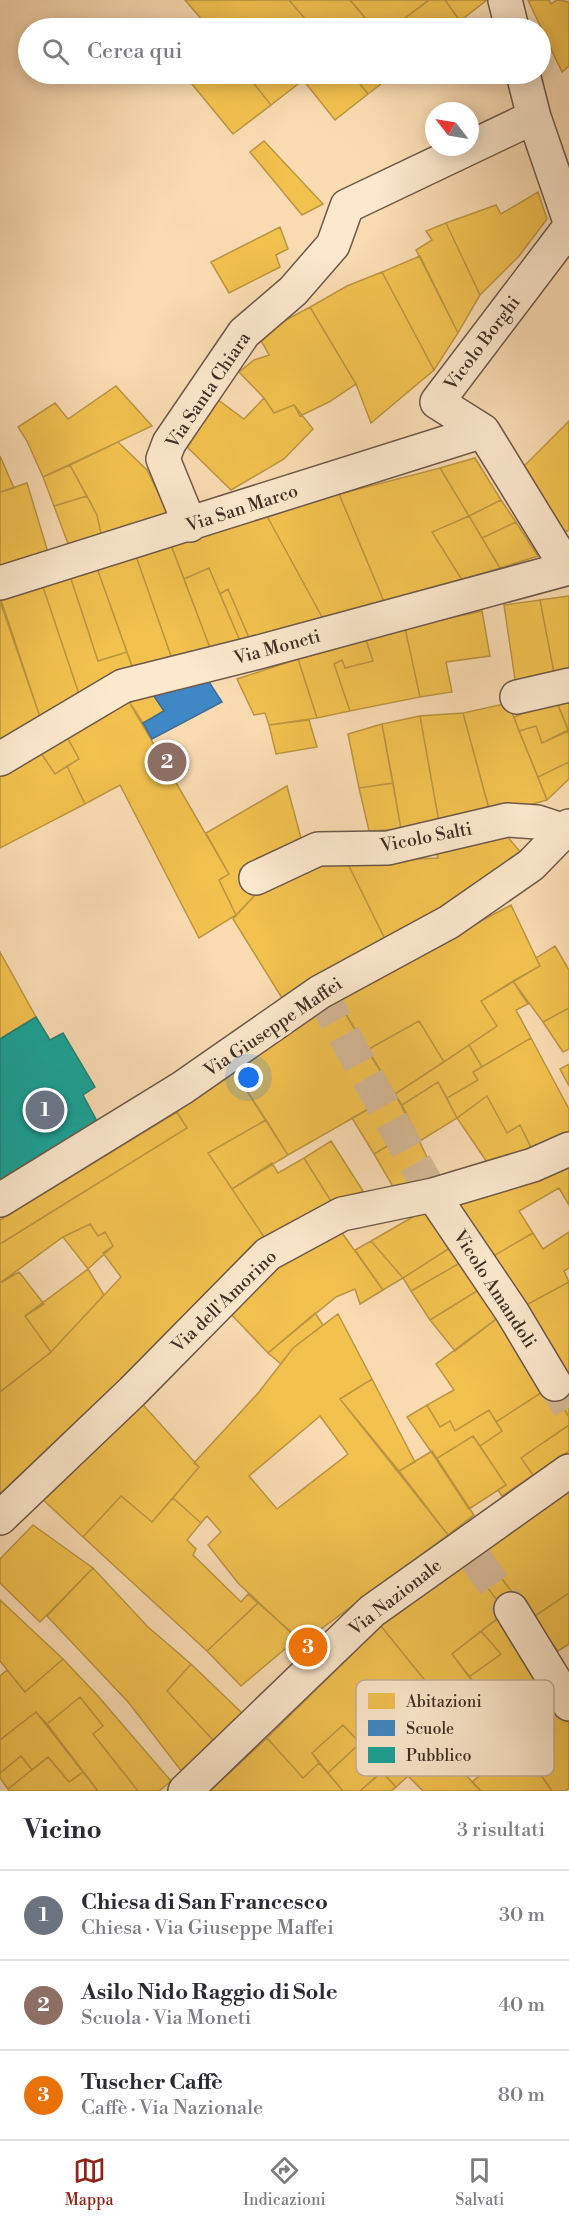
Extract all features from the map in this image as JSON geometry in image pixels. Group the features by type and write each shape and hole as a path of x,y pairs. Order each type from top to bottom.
{"street":[{"path":"505,0 510,18"},
{"path":"526,84 534,117 569,219"},
{"name":"Via Santa Chiara","path":"190,525 163,459 169,443 244,333 293,291 333,245 347,206 534,117"},
{"name":"Vicolo Borghi","path":"568,568 483,431 438,402 569,228"},
{"name":"Via San Marco","path":"0,583 483,431"},
{"name":"Via Moneti","path":"0,759 123,686 255,653 568,568"},
{"path":"517,698 569,685"},
{"name":"Vicolo Salti","path":"256,878 318,849 388,848 507,820 537,822 567,829"},
{"name":"Via Giuseppe Maffei","path":"0,1200 182,1088 320,992 449,922 531,866 567,829"},
{"name":"Via dell'Amorino","path":"0,1518 132,1392 268,1254 342,1214 434,1195 533,1165 569,1149"},
{"name":"Vicolo Amandoli","path":"434,1195 512,1312 555,1384"},
{"name":"Via Nazionale","path":"185,1791 372,1611 470,1550 569,1471"},
{"path":"510,1609 569,1704"}],"building: Abitazioni":[{"path":"185,0 289,0 304,18 200,18"},
{"path":"289,0 350,0 365,18 304,18"},
{"path":"350,0 429,0 405,18 365,18"},
{"path":"429,0 445,0 458,18 405,18"},
{"path":"445,0 487,0 464,18 458,18"},
{"path":"528,0 549,0 551,4 557,0 569,2 569,66 562,72 551,49 551,18 536,18"},
{"path":"192,84 254,84 271,105 233,134"},
{"path":"254,84 298,84 271,105"},
{"path":"306,84 360,84 368,94 335,120"},
{"path":"360,84 381,84 368,94"},
{"path":"264,141 323,204 302,215 250,152"},
{"path":"538,192 547,219 519,256 480,295 446,223 496,205 501,214"},
{"path":"446,223 480,295 458,333 416,250 432,240 426,231"},
{"path":"280,227 288,249 276,255 280,267 229,293 211,262"},
{"path":"420,256 458,333 434,370 382,272"},
{"path":"382,272 434,370 371,423 356,384 310,307 347,286"},
{"path":"310,307 356,384 329,402 300,416 294,405 274,413 264,398 239,372 254,360 269,355 258,335"},
{"path":"116,386 152,426 43,477 18,427 55,403 68,419"},
{"path":"264,398 274,413 294,405 313,429 284,459 231,490 184,444 217,399 244,419"},
{"path":"569,421 569,530 565,532 522,468"},
{"path":"118,442 147,470 169,515 102,538 97,515 70,465"},
{"path":"0,456 14,488 0,492"},
{"path":"475,458 501,500 469,516 440,468"},
{"path":"70,465 87,496 54,506 43,477"},
{"path":"440,468 469,516 432,532 462,580 385,604 339,494"},
{"path":"27,483 50,559 0,572 0,492"},
{"path":"339,494 385,604 322,617 267,516"},
{"path":"87,496 97,515 102,538 70,549 54,506"},
{"path":"501,500 516,522 482,538 469,516"},
{"path":"267,516 322,617 250,640 228,589 220,594 209,568 184,579 171,545"},
{"path":"469,516 500,568 462,580 432,532"},
{"path":"516,522 538,556 500,568 482,538"},
{"path":"171,545 210,648 171,656 136,556"},
{"path":"136,556 171,656 133,669 97,568"},
{"path":"97,568 127,652 98,661 70,576"},
{"path":"209,568 240,641 210,648 184,579"},
{"path":"70,576 98,661 127,652 133,669 79,694 42,584"},
{"path":"42,584 79,694 40,717 0,597"},
{"path":"228,589 250,640 240,641 220,594"},
{"path":"569,596 569,675 555,678 540,600"},
{"path":"540,600 555,678 516,686 504,605"},
{"path":"0,601 40,717 0,741"},
{"path":"482,611 490,656 446,662 452,692 420,697 405,628"},
{"path":"405,628 420,697 350,711 334,664 342,660 345,668 373,661 366,640"},
{"path":"366,640 373,661 345,668 342,660 334,664 350,711 317,718 298,659"},
{"path":"298,659 317,718 269,725 265,713 254,715 237,679"},
{"path":"152,693 164,711 143,723 128,700"},
{"path":"569,697 569,731 556,700"},
{"path":"128,700 229,874 219,880 236,915 199,938 120,785 85,804 67,766 79,759 66,735"},
{"path":"556,700 568,730 542,743 536,726 519,731 514,717"},
{"path":"508,703 547,800 491,816 463,713"},
{"path":"463,713 490,813 439,822 420,716"},
{"path":"420,716 439,822 401,829 382,724"},
{"path":"309,720 317,747 276,754 269,725"},
{"path":"382,724 393,783 359,788 348,734"},
{"path":"536,726 542,743 569,731 569,762 538,777 519,731"},
{"path":"66,735 79,759 55,774 39,750"},
{"path":"39,750 55,774 67,766 85,804 0,848 0,777"},
{"path":"569,762 569,779 547,800 538,777"},
{"path":"393,783 401,829 369,831 359,788"},
{"path":"287,786 301,838 240,870 255,895 236,915 219,880 229,874 206,833"},
{"path":"501,829 522,854 452,906 385,939 347,862 438,858 436,852"},
{"path":"313,862 347,862 385,939 282,998 233,919 255,895"},
{"path":"511,905 540,966 481,1001 497,1026 444,1062 419,1021 367,1050 336,998"},
{"path":"555,946 569,970 569,1008 543,1022 513,981 540,966 536,958"},
{"path":"0,952 36,1017 0,1039"},
{"path":"513,981 528,1004 516,1010 531,1038 482,1067 469,1045 497,1026 481,1001"},
{"path":"336,998 395,1094 288,1155 230,1065"},
{"path":"569,1008 569,1049 563,1052 543,1022"},
{"path":"419,1021 444,1062 395,1094 367,1050"},
{"path":"531,1038 569,1109 569,1140 536,1157 520,1125 507,1133 487,1096 457,1118 447,1098 478,1080 473,1072"},
{"path":"469,1045 482,1067 473,1072 478,1080 447,1098 438,1082 402,1105 395,1094"},
{"path":"569,1064 569,1086 560,1069"},
{"path":"230,1065 266,1120 208,1153 270,1246 0,1500 0,1392 51,1352 121,1277 103,1253 113,1246 105,1232 98,1236 90,1224 63,1237 0,1283 0,1244 187,1128 177,1112"},
{"path":"438,1082 457,1118 420,1141 402,1105"},
{"path":"395,1094 414,1130 374,1154 352,1118"},
{"path":"487,1096 507,1133 520,1125 534,1154 491,1168 457,1118"},
{"path":"177,1112 187,1128 0,1244 0,1220"},
{"path":"266,1120 288,1155 232,1189 208,1153"},
{"path":"414,1130 438,1180 399,1197 374,1154"},
{"path":"331,1141 363,1191 334,1206 304,1158"},
{"path":"304,1158 334,1206 270,1246 232,1189 272,1163 278,1173"},
{"path":"569,1159 569,1205 559,1188 519,1211 533,1233 488,1259 454,1206"},
{"path":"430,1207 456,1244 403,1278 371,1241"},
{"path":"90,1224 98,1236 105,1232 113,1246 88,1269 63,1237"},
{"path":"337,1226 383,1290 360,1304 355,1289 336,1297 268,1353 227,1310 266,1268"},
{"path":"569,1232 569,1268 564,1271 569,1282 519,1309 488,1259 533,1233 543,1249"},
{"path":"371,1241 403,1278 383,1290 355,1250"},
{"path":"456,1244 467,1259 411,1291 403,1278"},
{"path":"467,1259 485,1286 430,1320 411,1291"},
{"path":"88,1269 104,1295 51,1352 25,1316"},
{"path":"19,1272 44,1304 25,1316 51,1352 0,1392 0,1283"},
{"path":"569,1282 569,1398 519,1309"},
{"path":"485,1286 504,1313 455,1351 430,1320"},
{"path":"315,1313 323,1325 293,1348 281,1364 268,1353"},
{"path":"504,1313 550,1387 496,1422 489,1410 455,1431 450,1421 440,1427 427,1405 454,1390 436,1364"},
{"path":"338,1314 372,1379 340,1399 448,1535 302,1643 238,1583 208,1545 221,1532 207,1516 201,1523 173,1498 199,1467 194,1463 259,1392 293,1348","holes":["320,1416 348,1454 277,1509 249,1476"]},
{"path":"372,1379 415,1462 399,1471 340,1399"},
{"path":"560,1381 569,1398 569,1417 550,1387"},
{"path":"550,1387 569,1417 569,1425 521,1458 533,1475 502,1496 498,1490 506,1485 480,1446 502,1431 496,1422"},
{"path":"137,1398 199,1467 152,1522 121,1496 83,1537 39,1496"},
{"path":"427,1405 440,1427 450,1421 455,1431 489,1410 502,1431 480,1446 473,1436 436,1459 407,1417"},
{"path":"569,1425 569,1451 533,1475 521,1458"},
{"path":"473,1436 506,1485 469,1509 436,1459"},
{"path":"432,1451 474,1515 448,1535 399,1471"},
{"path":"569,1489 569,1593 532,1618 482,1553"},
{"path":"121,1496 152,1522 173,1498 201,1523 187,1540 196,1549 193,1555 241,1602 248,1594 258,1603 207,1651 83,1537"},
{"path":"33,1525 93,1568 40,1622 0,1583 0,1559"},
{"path":"482,1553 519,1601 506,1612 468,1562"},
{"path":"468,1562 506,1612 452,1654 472,1680 425,1680 381,1626"},
{"path":"93,1568 148,1627 191,1664 167,1691 214,1741 182,1772 129,1703 47,1616"},
{"path":"569,1593 569,1644 558,1651 532,1618"},
{"path":"0,1600 63,1659 25,1692 0,1661"},
{"path":"258,1603 298,1638 241,1686 207,1651"},
{"path":"506,1612 545,1674 539,1680 471,1680 469,1677 501,1654 481,1631"},
{"path":"381,1626 425,1680 356,1680 356,1739 343,1725 312,1753 319,1763 303,1778 267,1738"},
{"path":"481,1631 501,1654 469,1677 452,1654"},
{"path":"63,1659 171,1781 159,1791 138,1791 93,1734 103,1726 80,1697 47,1724 36,1712 0,1740 0,1676 7,1670 25,1692"},
{"path":"191,1664 242,1713 214,1741 167,1691"},
{"path":"545,1674 549,1680 539,1680"},
{"path":"554,1689 569,1713 569,1788 565,1791 552,1791 541,1776 554,1776"},
{"path":"80,1697 103,1726 93,1734 138,1791 98,1791 47,1724"},
{"path":"36,1712 83,1772 69,1782 48,1757 32,1770 21,1756 0,1773 0,1740"},
{"path":"343,1725 356,1739 356,1747 328,1773 312,1753"},
{"path":"267,1738 303,1778 319,1763 343,1791 210,1791"},
{"path":"356,1747 356,1776 377,1776 360,1791 343,1791 328,1773"},
{"path":"21,1756 32,1770 8,1789 0,1778 0,1773"},
{"path":"48,1757 69,1782 83,1772 98,1791 9,1791 8,1789"},
{"path":"377,1776 386,1776 396,1787 391,1791 360,1791"},
{"path":"386,1776 408,1776 396,1787"},
{"path":"408,1776 467,1776 481,1791 423,1791"},
{"path":"479,1776 542,1776 552,1791 481,1791 472,1782"}],"building: Scuole":[{"path":"209,682 222,702 152,739 143,723 164,711 152,693"}],"building: Pubblico":[{"path":"36,1017 50,1040 63,1033 95,1087 83,1095 99,1125 0,1184 0,1039"}],"tunnel":[{"path":"320,992 433,1195"},
{"path":"555,1384 569,1408"},
{"path":"475,1558 511,1609"}],"place":[{"name":"Asilo Nido Raggio di Sole","path":"167,762"},
{"name":"Chiesa di San Francesco","path":"45,1110"},
{"name":"Tuscher Caffè","path":"308,1647"}]}
